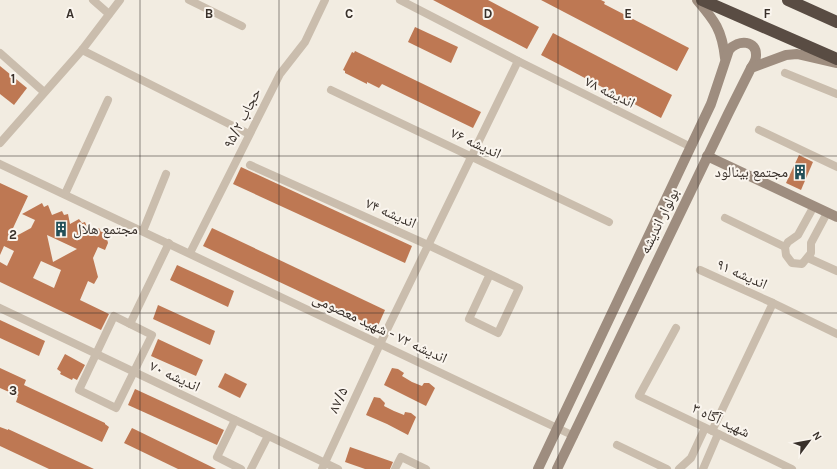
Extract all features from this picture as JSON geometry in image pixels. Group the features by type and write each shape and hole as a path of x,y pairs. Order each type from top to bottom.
{"highway":[{"path":"702,0 837,59"},
{"path":"788,0 837,22"}],"main road":[{"path":"697,0 712,17 719,29 726,60"},
{"name":"بولوار اندیشه","path":"538,469 711,104 729,50 738,42 749,43 756,52 756,58 707,156 557,469"},
{"path":"751,68 786,55 798,54 837,63"},
{"path":"707,156 837,217"}],"street":[{"path":"94,0 109,14"},
{"path":"0,143 82,50 120,0"},
{"path":"189,0 242,26"},
{"name":"حجاب ۹۵/۲","path":"190,253 280,74 305,42 325,0"},
{"name":"اندیشه ۷۸","path":"400,0 690,147"},
{"path":"82,50 249,134"},
{"path":"0,53 44,92"},
{"name":"۸۷/۵","path":"323,466 380,344 518,61"},
{"path":"785,73 837,94"},
{"name":"اندیشه ۷۶","path":"331,90 608,222"},
{"path":"65,194 108,100"},
{"path":"759,130 837,167"},
{"name":"اندیشه ۷۲ - شهید معصومی","path":"0,164 574,436"},
{"name":"اندیشه ۷۴","path":"250,165 428,245 490,274 519,288 498,333 469,320 490,274"},
{"path":"143,231 166,174"},
{"path":"814,206 798,235 788,242 785,247 786,255 792,263 802,264 808,258 811,253 811,243 827,212"},
{"path":"725,218 785,247"},
{"path":"130,324 169,243"},
{"path":"808,258 837,271"},
{"name":"اندیشه ۹۱","path":"700,270 837,334"},
{"path":"703,469 712,431 773,303"},
{"name":"اندیشه ۷۰","path":"0,308 268,436 323,466 338,469"},
{"path":"114,316 130,324 152,335 116,408 79,390 114,316"},
{"name":"شهید آگاه ۳","path":"676,328 639,396 792,469"},
{"path":"235,420 216,457 241,469"},
{"path":"679,469 691,458 712,431"},
{"path":"251,469 268,436"},
{"path":"617,445 667,469"},
{"path":"395,469 401,457 426,469"}],"building":[{"path":"433,0 488,0 539,27 527,49"},
{"path":"541,0 601,0 605,2 604,4 689,48 677,71"},
{"path":"415,27 458,47 451,63 408,42"},
{"path":"553,33 672,95 661,118 541,55"},
{"path":"355,51 481,112 473,128 382,84 379,88 345,73 343,70 352,52 354,53"},
{"path":"0,66 27,88 14,105 0,94"},
{"name":"مجتمع بینالود","path":"799,155 813,162 801,190 786,183"},
{"path":"241,167 412,246 405,263 233,184"},
{"path":"0,183 28,196 7,241 31,228 35,220 22,214 42,203 44,207 48,205 52,215 62,211 64,215 68,214 70,224 79,219 82,223 85,222 89,232 99,228 101,232 105,230 108,243 105,250 98,247 93,258 98,277 94,284 88,281 80,300 109,314 101,330 0,282 0,262 7,266 14,251 4,246 0,255","holes":["47,235 77,249 53,262","41,261 61,270 54,288 33,278"]},
{"path":"212,228 385,310 377,328 203,246"},
{"path":"177,265 234,291 228,307 170,280"},
{"path":"158,305 215,331 210,345 153,319"},
{"path":"0,320 45,341 39,356 0,338"},
{"path":"158,339 203,360 196,376 151,356"},
{"path":"65,354 85,365 77,380 73,378 72,380 60,374 61,372 57,369"},
{"path":"0,368 26,380 24,385 105,423 109,427 102,442 16,402 18,396 0,388"},
{"path":"392,368 398,369 404,373 402,376 412,382 422,386 424,383 429,383 435,388 426,406 384,385"},
{"path":"225,373 247,384 240,398 218,387"},
{"path":"135,389 224,430 217,445 128,405"},
{"path":"374,397 380,398 385,403 384,406 394,411 404,415 405,412 411,413 416,417 408,435 366,415"},
{"path":"0,427 8,429 94,469 49,469 0,446"},
{"path":"132,428 216,469 178,469 124,443"},
{"path":"350,447 393,462 390,469 365,469 345,462"}],"place":[{"name":"مجتمع بینالود","path":"800,172"},
{"name":"مجتمع هلال","path":"61,229"}]}
